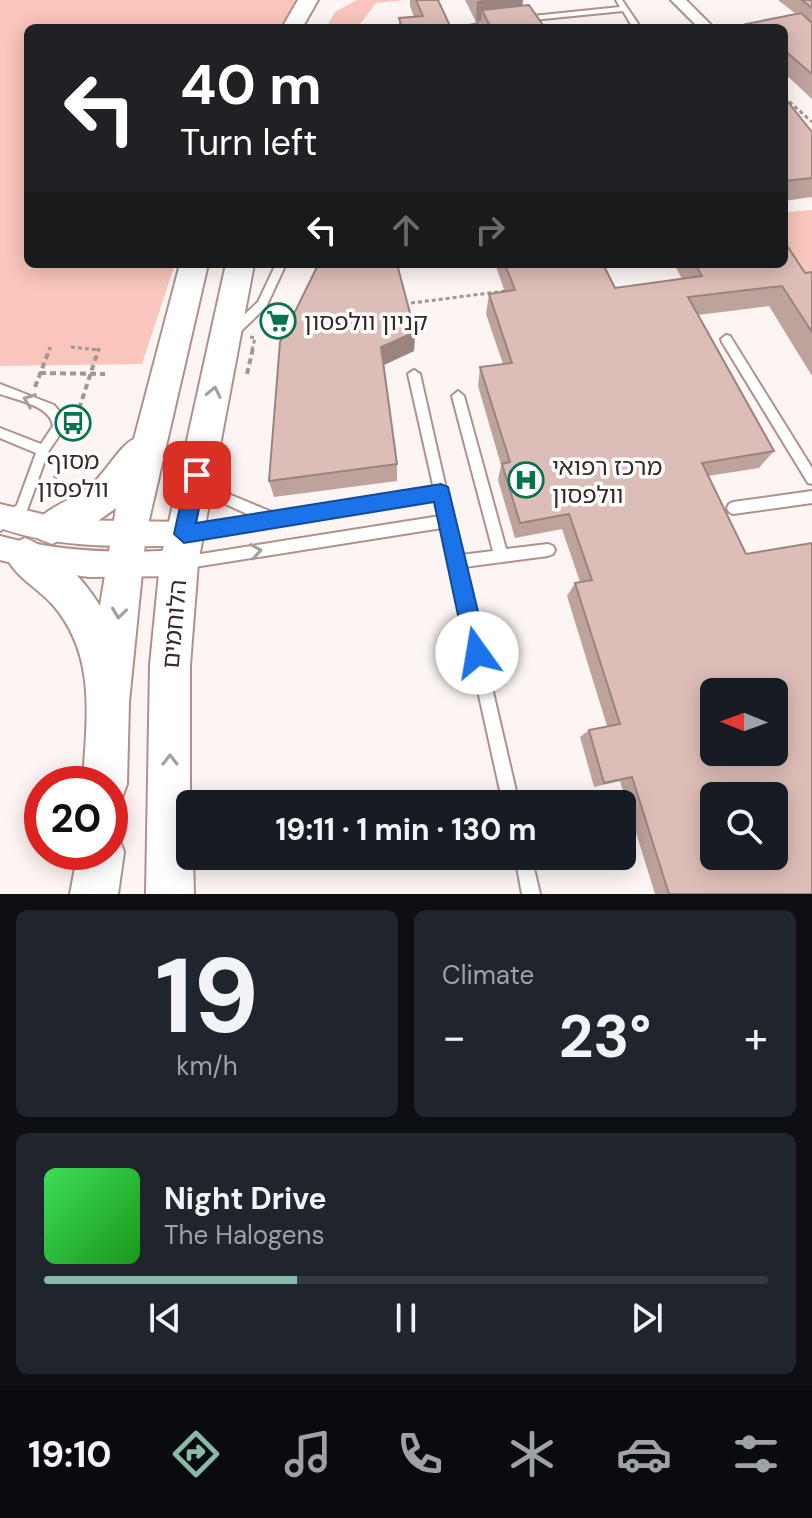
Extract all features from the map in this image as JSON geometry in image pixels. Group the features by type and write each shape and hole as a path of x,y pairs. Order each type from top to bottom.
{"main road":[{"path":"294,24 308,0"},
{"path":"315,24 327,0"},
{"path":"106,766 108,702 126,550 151,430 193,268"},
{"name":"הלוחמים","path":"170,894 170,665 182,549 201,454 240,338 240,268"},
{"path":"108,702 102,661 82,610 29,540 92,507 115,489 151,430"},
{"path":"94,894 98,870"}],"street":[{"path":"678,0 703,24"},
{"path":"3,520 29,540 126,550 182,549"},
{"path":"29,540 126,550"}],"lane":[{"path":"619,0 635,24"},
{"path":"498,24 626,9"},
{"path":"240,338 262,304 279,268"},
{"path":"726,339 812,479"},
{"path":"414,374 508,790"},
{"path":"0,389 50,408 58,417 59,427 43,450 27,499 3,520"},
{"path":"458,396 501,557"},
{"path":"0,433 43,450"},
{"path":"201,454 207,478 215,488 246,510 274,520"},
{"path":"182,549 274,520 441,493"},
{"path":"733,508 812,497"},
{"path":"182,549 448,521"},
{"path":"457,562 548,550"},
{"path":"526,870 531,894"}],"path":[{"path":"788,101 812,122"},
{"path":"402,304 505,291"},
{"path":"240,338 251,369 241,375"},
{"path":"30,400 50,347"},
{"path":"71,347 99,348 74,422"},
{"path":"40,373 105,374"},
{"path":"29,540 64,452"}],"shaded area":[{"path":"0,0 300,0 285,24 24,24 24,268 174,268 142,364 0,366"},
{"path":"357,0 405,0 376,3 360,24 328,24 335,12"},
{"path":"812,210 812,274 798,275 788,260 788,212"}],"building":[{"path":"416,0 438,0 449,24 401,24 399,18 423,16"},
{"path":"529,5 542,24 489,24 482,10"},
{"path":"801,13 812,23 812,74 788,53 788,24 746,24"},
{"path":"788,102 812,132 812,178 788,181"},
{"path":"788,247 805,273 812,272 812,332 782,286 688,297 774,451 702,463 746,554 812,543 812,894 669,894 632,777 604,783 589,730 620,724 575,583 592,580 569,514 520,523 502,464 510,462 480,367 512,363 489,294 515,290 507,268 605,268 615,288 702,276 697,268 788,268"},
{"path":"317,268 398,268 415,332 381,347 397,464 269,481 280,342"}],"place":[{"name":"קניון וולפסון","path":"278,321"},
{"name":"מסוף וולפסון","path":"73,423"},
{"name":"מרכז רפואי וולפסון","path":"526,480"}],"route":[{"path":"197,475 184,534 441,493 477,653"}]}
